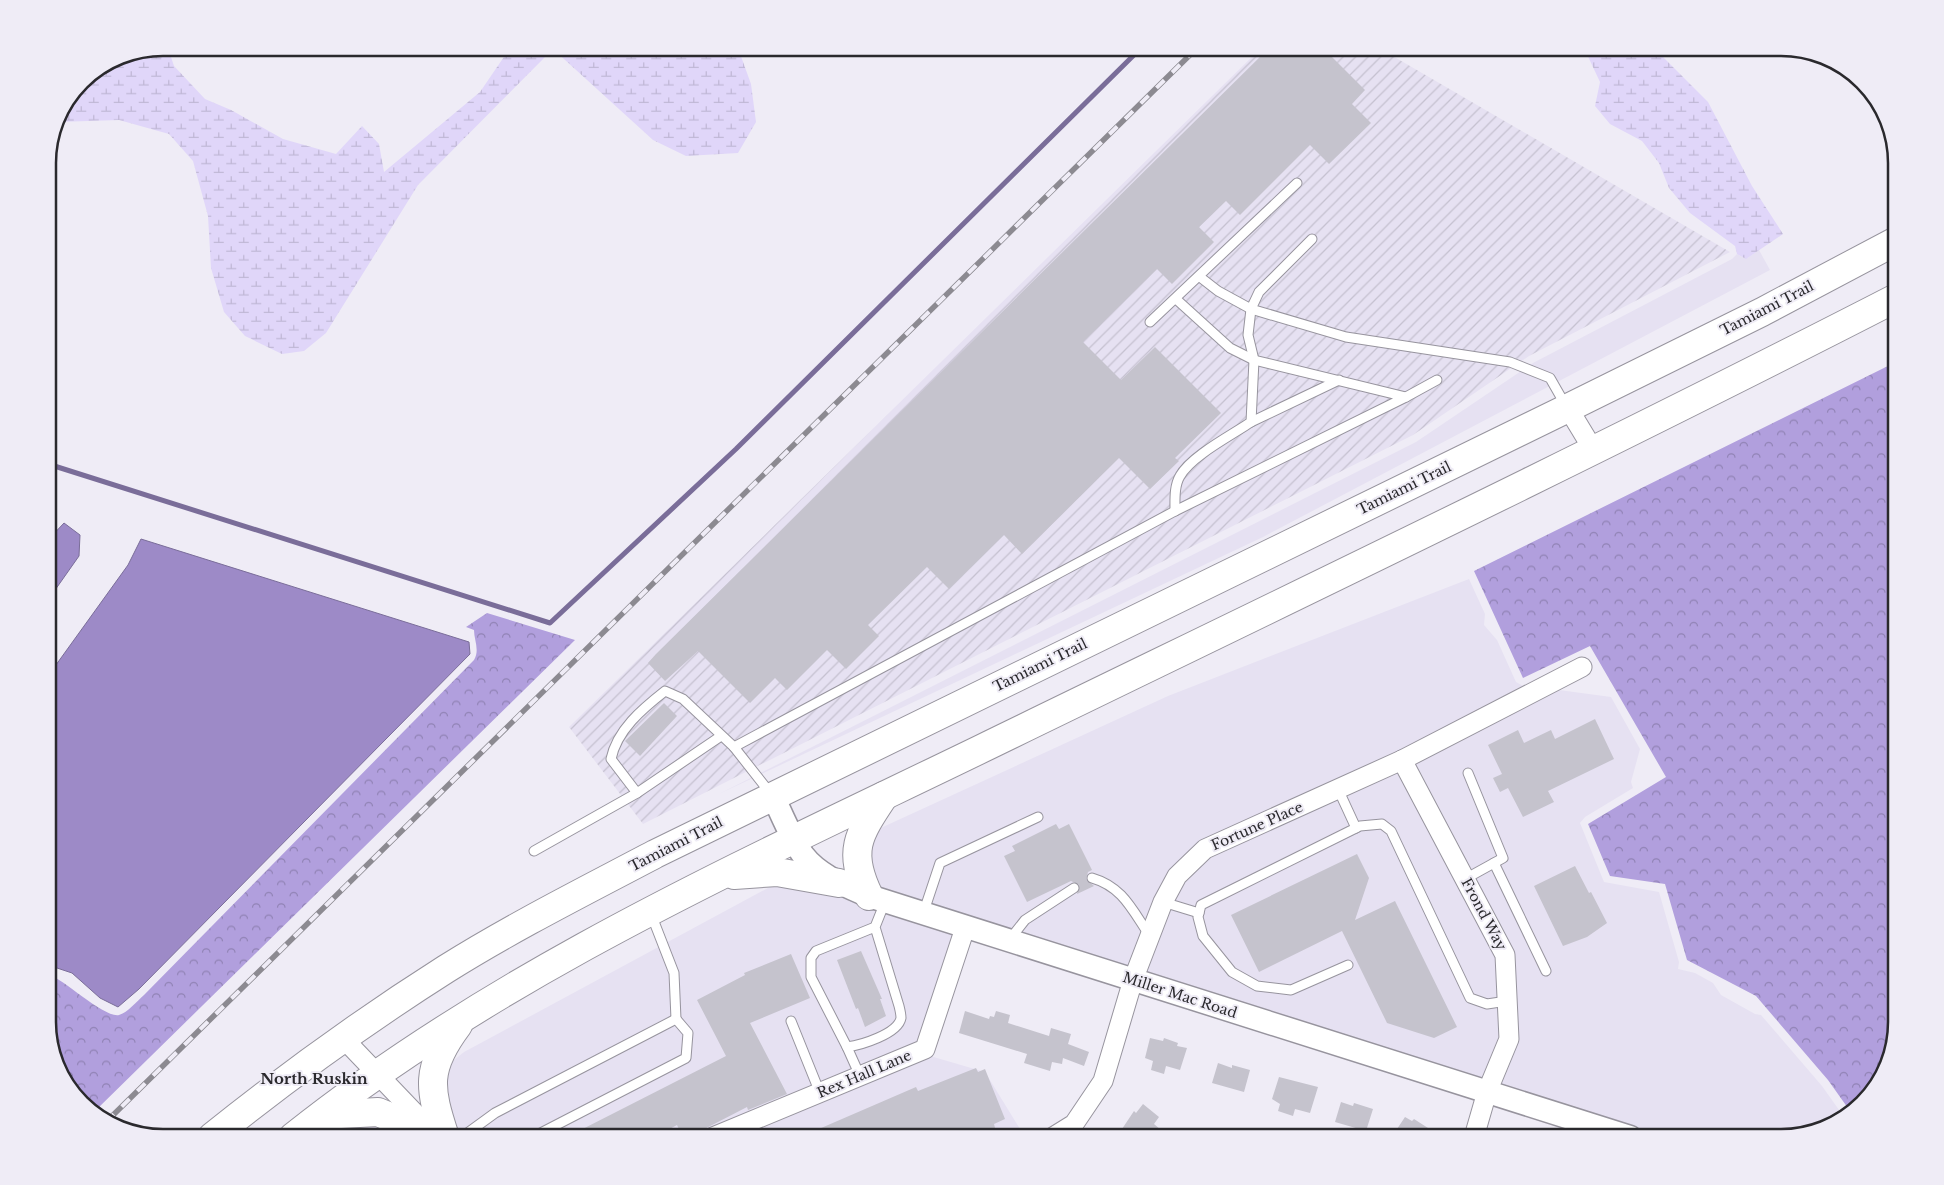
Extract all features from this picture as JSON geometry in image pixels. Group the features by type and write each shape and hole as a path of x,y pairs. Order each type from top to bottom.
{"main road":[{"name":"Tamiami Trail","path":"224,1129 342,1037 447,968 548,910 655,854 1762,312 1888,245"},
{"path":"304,1129 377,1074 463,1017 537,973 650,912 795,839 1594,451 1888,302"},
{"path":"877,899 858,875 857,852 866,823 884,796"},
{"path":"723,875 777,872 839,883"},
{"path":"442,1129 434,1104 432,1077 437,1058 463,1017"},
{"path":"322,1115 378,1112 419,1129"}],"street":[{"path":"1568,408 1594,451"},
{"name":"Fortune Place","path":"1066,1129 1074,1124 1103,1081 1132,980 1163,902 1177,876 1206,849 1402,760 1582,667"},
{"name":"Frond Way","path":"1402,760 1506,955 1509,1039 1487,1092 1477,1129"},
{"name":"Miller Mac Road","path":"773,796 803,855 816,868 839,883 877,899 1602,1129"},
{"name":"Rex Hall Lane","path":"734,1129 925,1049 965,928"},
{"path":"342,1037 430,1129"}],"lane":[{"path":"1150,322 1200,277 1297,183"},
{"path":"1251,422 1254,360 1248,335 1251,309 1259,292 1312,239"},
{"path":"1200,277 1218,291 1251,309 1346,336 1510,362 1550,378 1568,408"},
{"path":"1176,299 1230,348 1254,360 1406,397"},
{"path":"1176,511 1175,493 1179,477 1188,465 1251,422 1338,380"},
{"path":"734,747 1176,511 1437,380"},
{"path":"637,794 611,759 614,744 636,716 665,692 683,699 734,747 773,796"},
{"path":"534,851 637,794 722,736"},
{"path":"1465,879 1502,858 1468,773"},
{"path":"1338,789 1356,828"},
{"path":"923,914 940,863 1038,817"},
{"path":"1348,965 1291,990 1258,986 1232,972 1203,936 1198,917 1201,905 1356,828 1382,824 1391,832 1470,998 1487,1004 1507,1001"},
{"path":"1494,863 1546,971"},
{"path":"1092,878 1109,883 1126,900 1150,936"},
{"path":"1008,941 1025,920 1074,888"},
{"path":"847,1047 859,1046 893,1030 901,1019 900,1006 875,927 877,899"},
{"path":"1163,902 1199,912"},
{"path":"550,1129 686,1058 688,1033 676,1019 674,973 650,912"},
{"path":"860,1076 811,977 811,958 816,951 875,927"},
{"path":"474,1129 495,1113 676,1019"},
{"path":"791,1021 820,1093"}],"shaded area":[{"path":"1253,56 1393,56 1730,252 1529,356 1413,435 643,824 569,727"},
{"path":"1759,250 1770,270 1263,537 719,794 1416,442 1533,363 1732,259 1737,254 1746,259"},
{"path":"64,523 80,535 79,556 56,589 56,532"},
{"path":"141,539 469,642 470,654 139,989 118,1007 100,998 72,973 56,968 56,665 128,565"},
{"path":"1469,579 1485,614 1484,625 1497,640 1516,682 1523,686 1399,751 1200,842 1128,968 875,888 868,842 872,832 1168,696"},
{"path":"1559,690 1611,697 1640,749 1631,782 1633,788 1585,817 1580,823 1604,882 1659,892 1679,962 1678,969 1695,973 1713,983 1721,995 1755,1014 1761,1015 1822,1086 1840,1111 1822,1121 1794,1128 1637,1129 1500,1086 1518,1038 1515,954 1415,764"},
{"path":"1398,772 1497,959 1500,1038 1483,1081 1145,974 1171,906 1183,882 1210,858"},
{"path":"779,882 836,892 862,904 865,910 869,907 953,935 918,1041 707,1129 452,1129 443,1101 444,1068 464,1052"},
{"path":"930,1056 985,1072 1020,1129 757,1129"},
{"path":"373,1122 393,1129 364,1129"}],"green space":[{"path":"171,56 174,66 205,99 231,110 283,139 336,154 362,126 379,144 384,172 480,92 505,56 546,56 418,185 326,333 304,351 282,354 245,336 224,312 211,268 208,216 193,161 169,134 119,120 64,122 78,98 104,74 122,64 143,58"},
{"path":"561,56 741,56 751,84 756,122 738,153 686,156 653,140"},
{"path":"1588,56 1662,56 1708,102 1752,186 1783,234 1746,259 1737,254 1735,246 1690,213 1669,188 1659,163 1642,141 1610,124 1595,106 1600,82"},
{"path":"1888,366 1888,1022 1887,1035 1880,1063 1866,1087 1847,1106 1828,1080 1756,996 1687,960 1665,884 1610,876 1588,824 1666,777 1590,646 1523,678 1474,571"},
{"path":"487,613 575,640 98,1107 78,1087 67,1069 62,1056 56,1029 56,979 104,1011 119,1015 129,1009 474,660 477,649 474,630 466,627"}],"building":[{"path":"1261,56 1331,56 1365,90 1352,104 1371,123 1329,164 1310,145 1240,215 1226,201 1199,227 1214,242 1172,284 1157,269 1083,342 1121,380 1155,347 1221,413 1175,458 1179,461 1150,489 1119,458 1022,554 1004,535 949,589 927,567 868,625 879,636 846,669 827,650 787,690 775,678 750,703 698,651 665,681 648,663"},
{"path":"664,703 677,716 640,756 625,741"},
{"path":"1595,719 1614,759 1548,791 1554,802 1523,817 1508,788 1500,792 1493,778 1502,774 1488,745 1518,730 1524,743 1551,730 1555,739"},
{"path":"1056,824 1059,829 1069,824 1092,870 1088,872 1086,879 1094,886 1077,894 1079,885 1071,881 1027,902 1004,856 1015,851 1012,846"},
{"path":"1357,854 1369,878 1355,920 1395,901 1457,1027 1434,1038 1387,1023 1342,931 1259,972 1231,915"},
{"path":"1575,866 1607,923 1587,937 1563,946 1534,886"},
{"path":"861,951 882,999 880,999 886,1016 865,1027 837,960"},
{"path":"791,954 810,998 750,1023 787,1094 748,1110 747,1107 704,1129 679,1129 677,1125 670,1129 583,1129 726,1056 697,1000 745,975 744,973"},
{"path":"965,1011 989,1019 990,1016 994,1017 996,1011 1010,1015 1008,1023 1049,1036 1051,1028 1071,1034 1068,1044 1089,1052 1084,1066 1063,1058 1062,1064 1052,1062 1050,1071 1024,1063 1027,1054 959,1033"},
{"path":"1150,1038 1163,1041 1164,1038 1178,1043 1177,1046 1187,1048 1180,1070 1166,1066 1164,1074 1151,1070 1153,1061 1145,1058"},
{"path":"1218,1063 1232,1068 1232,1065 1250,1070 1244,1092 1212,1083"},
{"path":"976,1068 978,1072 985,1069 1005,1119 994,1124 995,1128 992,1129 819,1129 916,1087 918,1091"},
{"path":"1279,1077 1318,1087 1310,1113 1295,1109 1293,1116 1278,1111 1280,1104 1272,1099"},
{"path":"1341,1102 1353,1106 1354,1103 1373,1109 1367,1129 1359,1129 1335,1122"},
{"path":"1143,1104 1159,1117 1154,1124 1160,1129 1122,1129 1134,1111 1136,1113"},
{"path":"1405,1117 1412,1121 1414,1119 1428,1128 1427,1129 1397,1129"}],"waterway":[{"path":"56,467 550,623 736,449 1133,56"}],"railway":[{"path":"113,1116 1189,56"}],"district":[{"name":"North Ruskin","path":"314,1078"}]}
